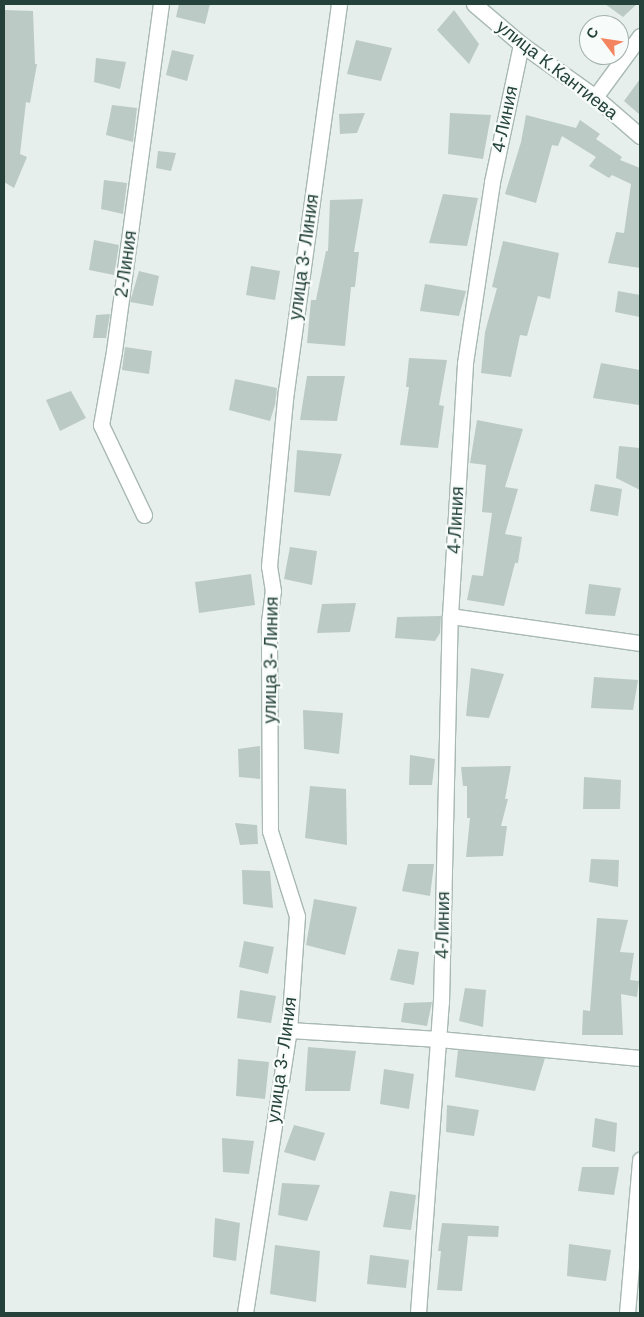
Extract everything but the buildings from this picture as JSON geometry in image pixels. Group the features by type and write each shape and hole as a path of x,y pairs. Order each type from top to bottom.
{"street":[{"name":"2-Линия","path":"144,515 101,425 114,351 161,4"},
{"name":"улица 3- Линия","path":"245,1313 289,1030 297,916 270,831 270,622 273,591 269,566 286,391 339,4"},
{"name":"улица К.Кантиева","path":"474,4 521,44 595,97 640,136"},
{"path":"595,97 640,36"},
{"name":"4-Линия","path":"418,1313 441,1002 450,616 465,363 492,182 521,44"},
{"path":"450,616 640,642"},
{"path":"289,1030 439,1039 640,1058"},
{"path":"627,1313 640,1160"}]}
